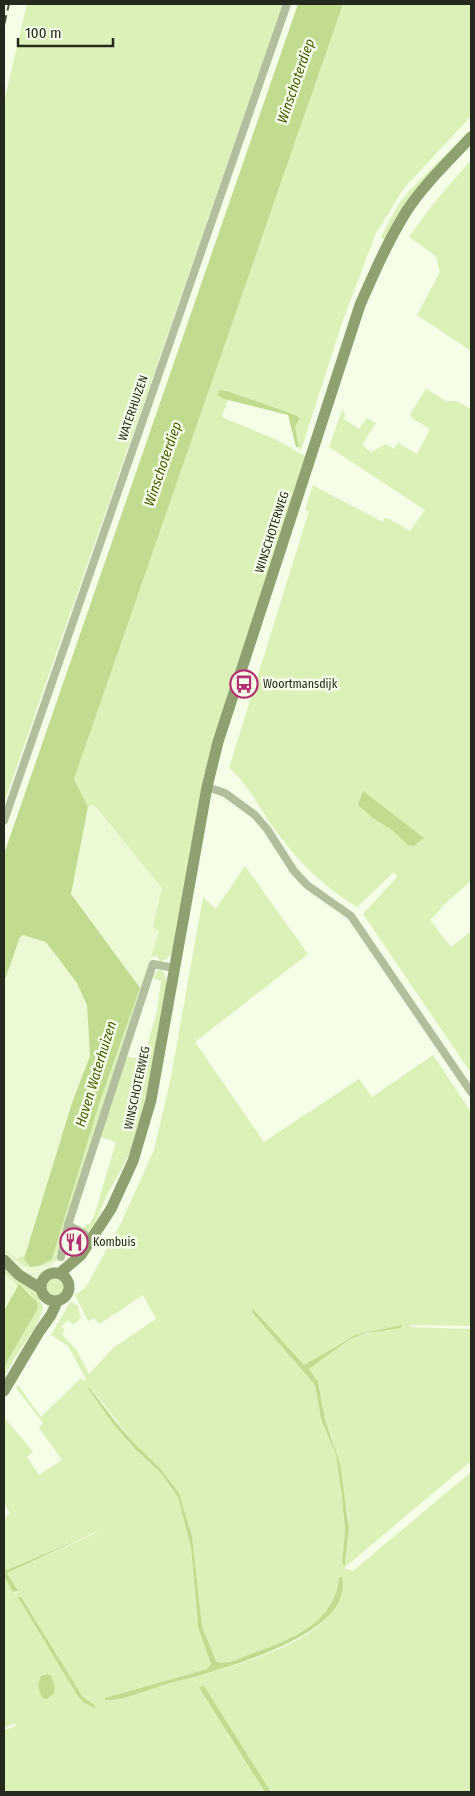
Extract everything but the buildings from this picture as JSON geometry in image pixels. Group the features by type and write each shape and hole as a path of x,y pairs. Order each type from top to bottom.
{"main road":[{"name":"WINSCHOTERWEG","path":"60,1273 69,1267 92,1241 111,1209 133,1161 151,1100 207,786 218,742 360,304 375,270 406,212 425,187 471,137"},
{"name":"WINSCHOTERWEG","path":"68,1282 97,1241 110,1218 111,1209"},
{"path":"4,1260 19,1276 57,1302"},
{"path":"4,1391 57,1302 67,1295 68,1282 60,1273 36,1276 14,1270"},
{"path":"39,1332 45,1276"}],"street":[{"name":"WATERHUIZEN","path":"4,821 287,4"},
{"path":"207,786 225,793 255,815 267,829 294,871 307,885 351,916 471,1092"},
{"name":"WINSCHOTERWEG","path":"61,1257 68,1225 152,964 174,968"},
{"path":"68,1225 82,1232 92,1241"}],"shaded area":[{"path":"27,4 283,4 4,803 4,102"},
{"path":"343,4 471,4 471,116 404,188 376,233 343,320 301,450 299,449 295,427 300,420 296,415 224,390 224,399 228,399 222,416 224,418 277,440 307,457 204,774 173,951 167,959 159,962 158,956 151,957 159,931 153,927 162,888 96,807 92,805 88,807 74,779"},
{"path":"471,129 430,177 387,239 383,239 381,237 398,205 409,191"},
{"path":"471,160 471,351 417,315 440,272 436,256 409,237 433,204"},
{"path":"426,389 446,401 457,401 471,409 471,881 440,908 430,920 451,947 471,931 471,1073 363,914 397,877 394,872 357,907 330,889 308,869 268,820 246,786 229,768 309,511 305,510 313,485 382,522 385,518 389,519 410,531 425,510 329,447 342,410 345,413 344,419 359,429 367,418 376,423 362,445 371,452 386,444 394,449 398,443 417,454 430,429 413,419 410,414"},
{"path":"87,795 171,893 162,929 105,1093 52,1269 38,1279 37,1291 42,1299 4,1372 4,938"},
{"path":"245,866 308,954 195,1042 264,1142 359,1079 372,1097 433,1055 471,1112 471,1326 410,1325 411,1327 471,1329 471,1461 344,1568 353,1571 471,1472 471,1792 4,1792 4,1730 16,1726 15,1723 4,1728 4,1574 13,1592 17,1593 18,1591 7,1573 92,1535 99,1530 7,1570 4,1569 4,1520 10,1513 4,1503 4,1417 33,1452 27,1457 39,1475 62,1460 39,1428 43,1423 16,1388 18,1385 41,1417 81,1378 83,1381 86,1379 68,1346 51,1335 71,1301 78,1306 81,1318 73,1325 69,1320 61,1326 65,1331 62,1334 77,1351 89,1374 113,1348 156,1319 143,1295 101,1323 98,1323 94,1318 88,1321 75,1295 86,1287 122,1221 154,1150 171,1077 203,897 216,909","holes":["253,1310 304,1365 309,1364 333,1347 349,1339 377,1331 350,1339 309,1369 319,1386 325,1419 336,1455 321,1419 315,1385 255,1316","91,1388 135,1444 159,1467 179,1493 192,1536 202,1626 216,1661 229,1662 238,1659 279,1643 307,1628 319,1619 329,1607 336,1594 339,1578 337,1600 325,1619 311,1631 293,1642 248,1661 127,1697 106,1701 106,1698 207,1669 211,1664 197,1621 191,1548 178,1497 160,1472 137,1451 113,1424","336,1456 349,1518 346,1564 342,1563 345,1530","21,1597 83,1697 95,1709 84,1703 75,1692"]},
{"path":"147,968 149,969 68,1216 57,1255 60,1257 59,1260 30,1267 52,1259 100,1101"},
{"path":"158,970 163,971 167,982 149,1087 129,1155 106,1197 92,1232 89,1233 83,1230 87,1224 90,1224 94,1216 116,1142 98,1136 125,1056 143,1060 157,1011 161,981 153,978"},
{"path":"4,1248 17,1259 26,1254 25,1261 30,1267 20,1263"},
{"path":"4,1265 37,1291 43,1308 36,1326 4,1378 4,1367 38,1308 34,1298 4,1273"},
{"path":"55,1278 63,1283 64,1287 59,1295 55,1296 47,1291 46,1287 51,1279"}],"water":[{"path":"298,4 343,4 74,779 88,807 71,894 140,988 100,1101 52,1259 41,1265 30,1267 24,1259 72,1103 90,1056 87,1005 77,983 46,942 23,935 20,937 4,982 4,854"},
{"path":"219,390 227,391 296,415 300,419 295,427 299,447 296,447 288,415 224,399 218,395"},
{"path":"363,791 424,838 413,846 408,845 392,830 373,818 358,805"},
{"path":"19,1284 37,1302 38,1308 4,1367 4,1311"},
{"path":"253,1309 304,1365 355,1335 402,1325 401,1328 367,1333 350,1339 309,1369 318,1382 325,1419 340,1464 349,1527 345,1566 342,1563 345,1530 336,1455 321,1419 315,1385 255,1316 252,1311"},
{"path":"88,1388 90,1388 135,1444 159,1467 179,1493 192,1536 202,1626 216,1661 229,1662 279,1643 307,1628 319,1619 329,1607 336,1594 339,1578 342,1577 340,1599 326,1618 303,1635 274,1650 242,1662 125,1698 105,1700 105,1698 207,1669 211,1664 198,1627 191,1548 178,1497 160,1472 137,1451 113,1424"},
{"path":"100,1530 7,1573 18,1591 13,1592 5,1578 4,1569 7,1570"},
{"path":"18,1597 21,1597 83,1697 94,1705 96,1709 84,1703 77,1695"},
{"path":"47,1674 51,1676 55,1686 54,1693 47,1699 41,1695 39,1685 41,1676"},
{"path":"204,1686 271,1792 265,1792 199,1687"}],"railway":[{"path":"4,25 9,4"}],"place":[{"name":"Woortmansdijk","path":"244,684"},
{"name":"Kombuis","path":"74,1242"}],"water label":[{"name":"Winschoterdiep","path":"296,81"},
{"name":"Winschoterdiep","path":"163,464"},
{"name":"Haven Waterhuizen","path":"96,1074"}]}
